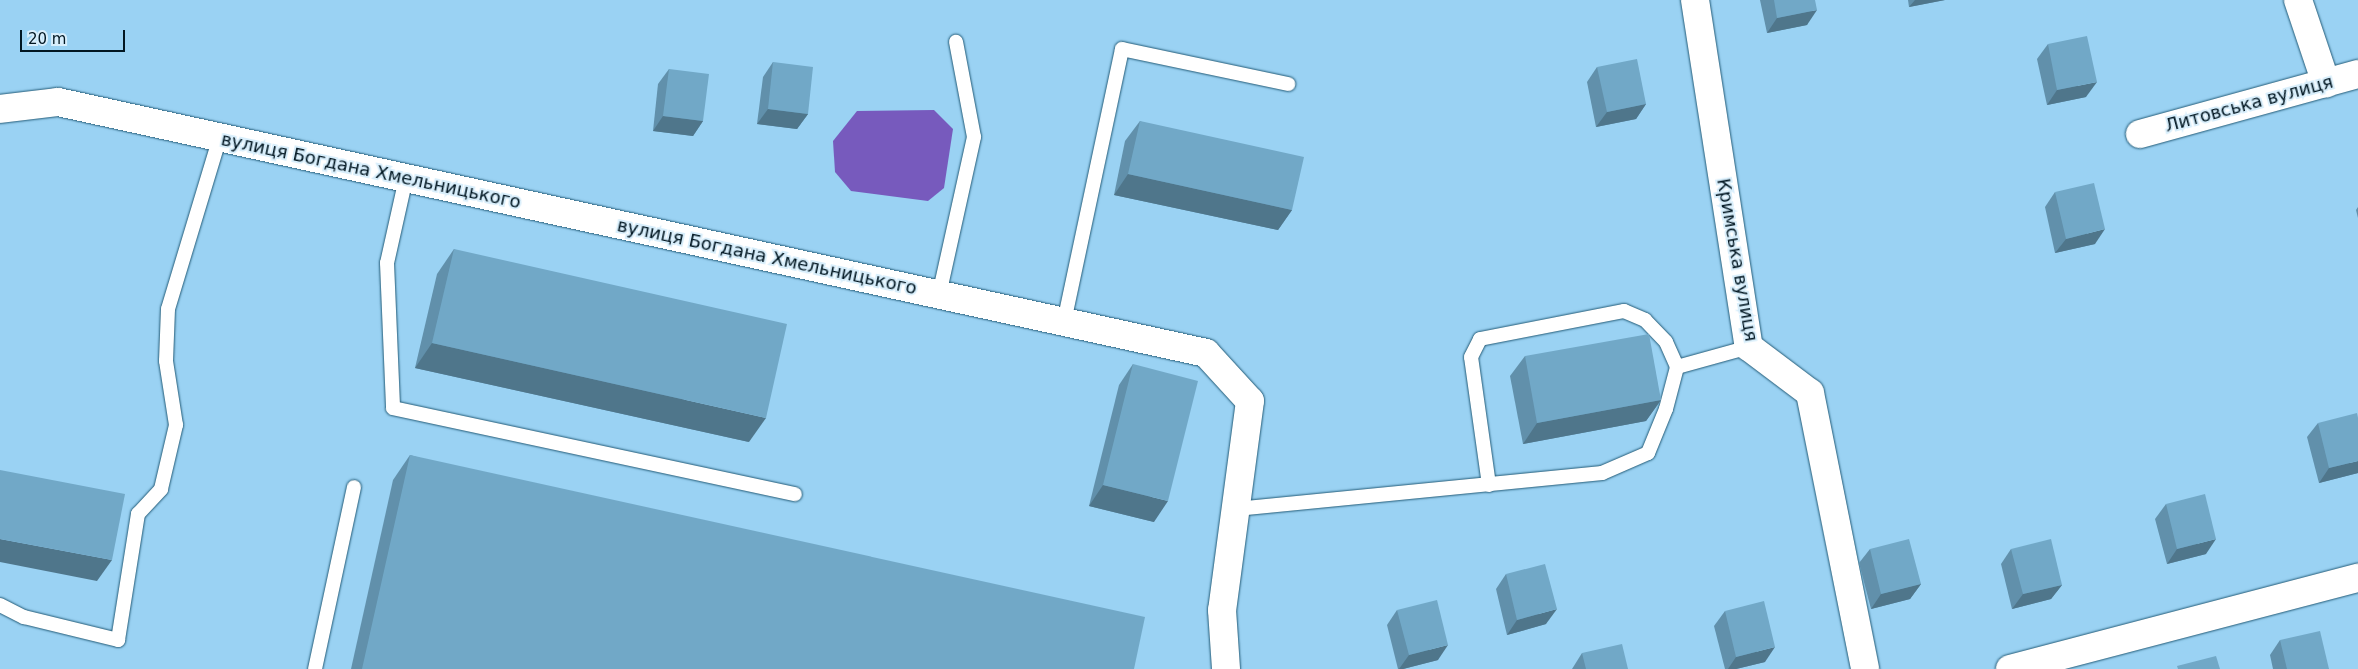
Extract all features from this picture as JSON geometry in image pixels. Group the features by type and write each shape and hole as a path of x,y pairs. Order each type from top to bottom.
{"street":[{"name":"Кримська вулиця","path":"1695,0 1749,347 1810,393 1864,669"},
{"path":"2298,0 2326,83"},
{"name":"Литовська вулиця","path":"2140,134 2358,74"},
{"name":"вулиця Богдана Хмельницького","path":"0,109 58,102 1206,353 1250,401 1222,610 1226,669"},
{"path":"2010,669 2358,578"}],"lane":[{"path":"939,295 974,137 956,42"},
{"path":"1064,322 1122,49 1288,84"},
{"path":"0,605 24,617 118,640 138,514 160,489 176,425 166,362 168,309 220,137"},
{"path":"406,178 387,263 393,408 795,494"},
{"path":"1236,509 1489,485 1602,473 1648,453 1666,409 1677,368 1666,342 1645,320 1624,311 1480,340 1471,357 1489,485"},
{"path":"1677,368 1749,347"},
{"path":"315,669 354,487"}],"shaded area":[{"path":"934,110 953,129 944,188 928,201 851,191 835,172 833,141 857,111"}],"building":[{"path":"1774,0 1815,0 1817,10 1777,18"},
{"path":"2087,36 2097,82 2057,90 2048,44"},
{"path":"1637,59 1646,104 1607,112 1597,67"},
{"path":"773,62 813,67 808,114 768,109"},
{"path":"669,69 709,74 703,121 663,116"},
{"path":"1140,121 1304,157 1292,210 1128,174"},
{"path":"2094,183 2105,229 2066,239 2055,192"},
{"path":"454,249 787,324 766,418 432,343"},
{"path":"1649,334 1661,400 1537,423 1525,356"},
{"path":"1133,364 1198,381 1168,501 1103,485"},
{"path":"2357,413 2358,461 2329,468 2318,423"},
{"path":"410,455 1145,617 1134,669 362,669"},
{"path":"0,470 125,494 112,560 0,539"},
{"path":"2205,494 2216,539 2177,549 2166,504"},
{"path":"1909,539 1921,584 1881,594 1870,549"},
{"path":"2051,539 2062,585 2023,594 2011,549"},
{"path":"1545,564 1557,609 1517,620 1506,574"},
{"path":"1437,600 1448,645 1409,655 1397,610"},
{"path":"1764,601 1775,647 1736,657 1725,611"},
{"path":"2320,631 2329,669 2287,669 2280,640"},
{"path":"1622,644 1628,669 1586,669 1582,653"},
{"path":"2216,656 2220,669 2178,669 2177,666"}]}
